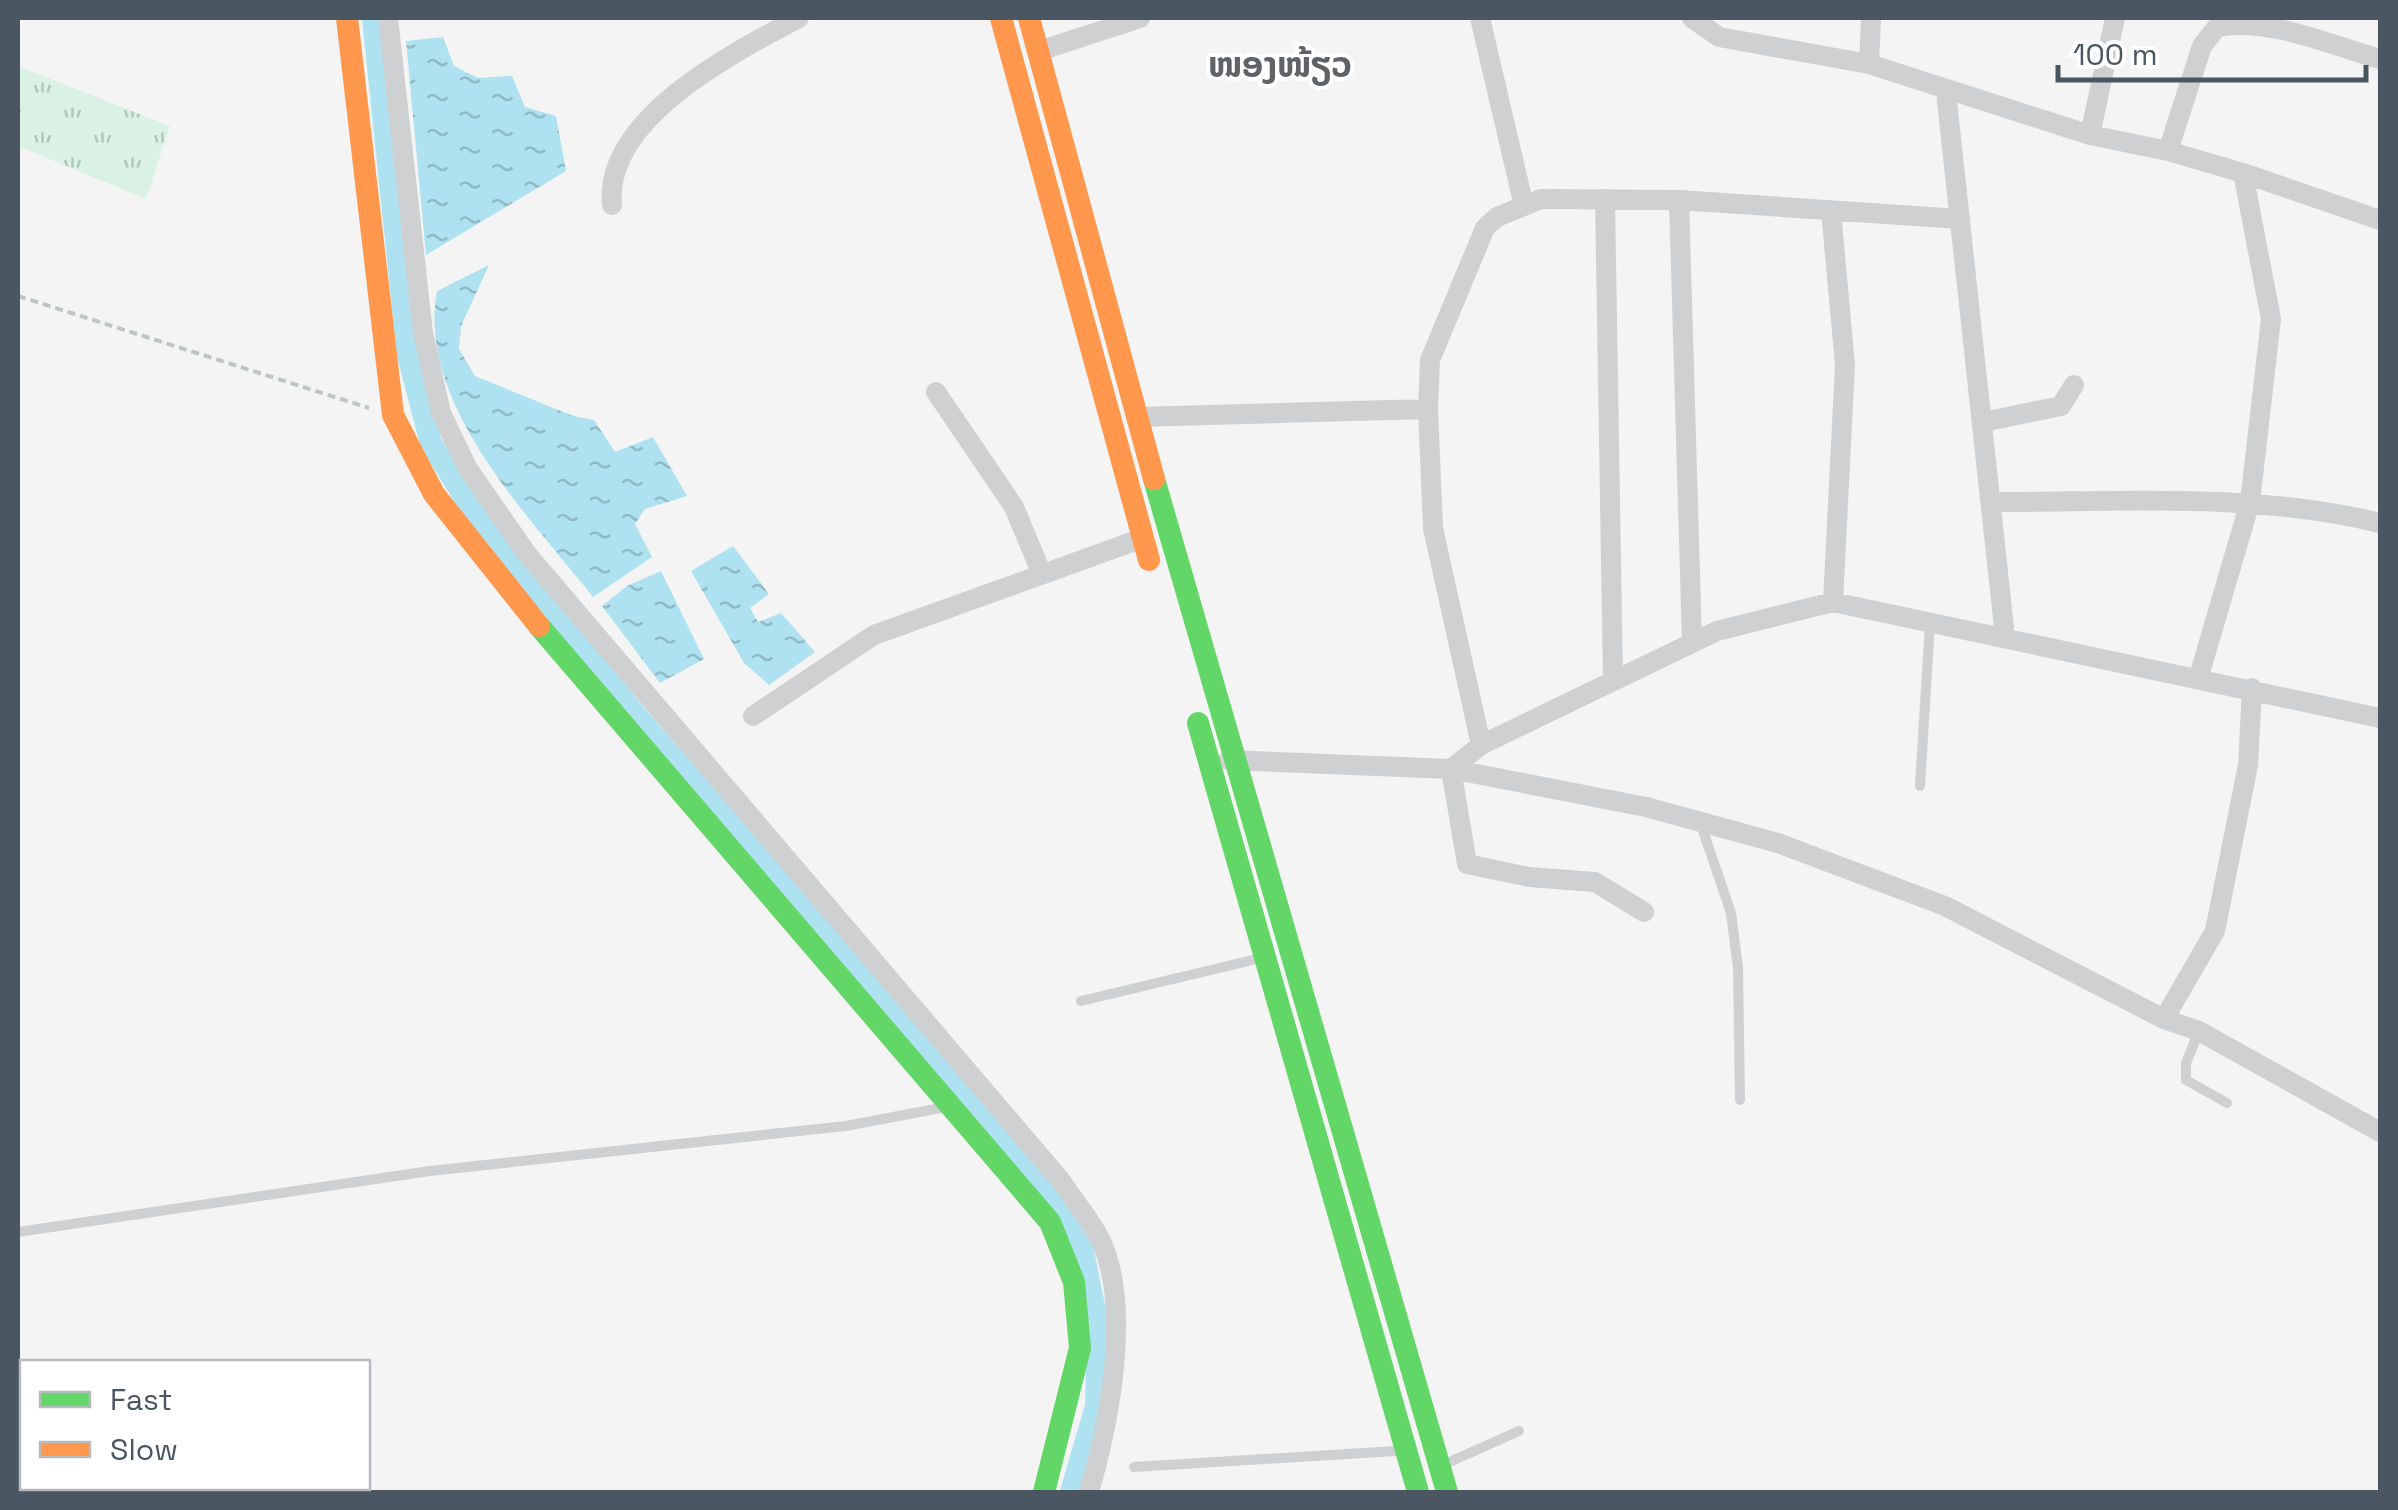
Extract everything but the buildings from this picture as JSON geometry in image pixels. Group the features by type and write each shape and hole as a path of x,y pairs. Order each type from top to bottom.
{"main road":[{"path":"348,18 393,416 434,494 519,602 947,1107 1050,1222 1074,1282 1080,1348 1044,1492"},
{"path":"1001,18 1154,575"},
{"path":"1029,18 1138,417 1447,1492"},
{"path":"1192,704 1418,1492"}],"street":[{"path":"388,18 424,334 441,413 468,470 527,554 1062,1182 1102,1242 1116,1316 1109,1424 1089,1492"},
{"path":"612,205 610,187 619,159 653,111 751,43 799,18"},
{"path":"1039,51 1140,18"},
{"path":"1480,18 1524,206"},
{"path":"1692,18 1719,37 1750,46 1869,64 1946,92 2090,135 2168,151 2243,173 2380,220"},
{"path":"1869,64 1871,18"},
{"path":"2090,135 2115,18"},
{"path":"2168,151 2202,46 2216,27 2285,24 2380,59"},
{"path":"1946,92 1993,502 2004,637"},
{"path":"2199,676 2250,502 2272,320 2243,173"},
{"path":"1481,746 1433,528 1428,409 1430,360 1486,228 1497,216 1541,199 1679,200 1960,220"},
{"path":"1606,199 1613,681"},
{"path":"1679,200 1692,642"},
{"path":"1830,211 1845,364 1833,602"},
{"path":"1983,422 2061,406 2074,385"},
{"path":"936,392 1014,507 1041,572"},
{"path":"1138,417 1428,409"},
{"path":"1993,502 2250,502 2333,511 2380,523"},
{"path":"753,716 874,635 1143,538"},
{"path":"1452,769 1481,746 1716,630 1833,602 2199,676 2380,718"},
{"path":"2164,1019 2215,930 2248,766 2252,688"},
{"path":"1208,759 1452,769 1646,806 1778,843 1945,906 2164,1019 2199,1032 2380,1132"},
{"path":"1452,769 1467,864 1529,877 1595,882 1644,912"}],"lane":[{"path":"1920,786 1930,622"},
{"path":"1700,822 1731,914 1738,968 1740,1100"},
{"path":"1081,1001 1263,958"},
{"path":"2199,1032 2186,1063 2186,1080 2227,1103"},
{"path":"18,1232 430,1171 846,1126 947,1107"},
{"path":"1440,1466 1519,1431"},
{"path":"1134,1467 1407,1450"}],"path":[{"path":"18,296 393,416"}],"green space":[{"path":"18,66 170,126 146,199 18,146"}],"water":[{"path":"443,37 454,66 478,78 512,76 525,107 556,116 566,171 426,255 406,41"},
{"path":"489,265 461,326 459,349 475,376 573,416 594,420 615,452 653,437 687,496 645,509 635,524 652,557 593,597 483,456 460,416 444,375 435,333 437,291"},
{"path":"733,546 769,594 750,608 758,622 781,613 815,652 769,685 744,663 691,571"},
{"path":"661,571 704,659 660,683 602,606 627,586"}],"waterway":[{"path":"373,18 408,356 431,443 475,514 635,714 1038,1178 1083,1251 1098,1326 1096,1406 1071,1492"}],"traffic: fast":[{"path":"1154,479 1447,1492"},
{"path":"539,626 1050,1222 1074,1282 1080,1348 1044,1492"},
{"path":"1198,723 1418,1492"}],"traffic: slow":[{"path":"347,18 393,415 434,494 539,626"},
{"path":"1001,18 1149,560"},
{"path":"1029,18 1154,479"}],"district":[{"name":"ໜອງໜ້ຽວ","path":"1280,65"}]}
